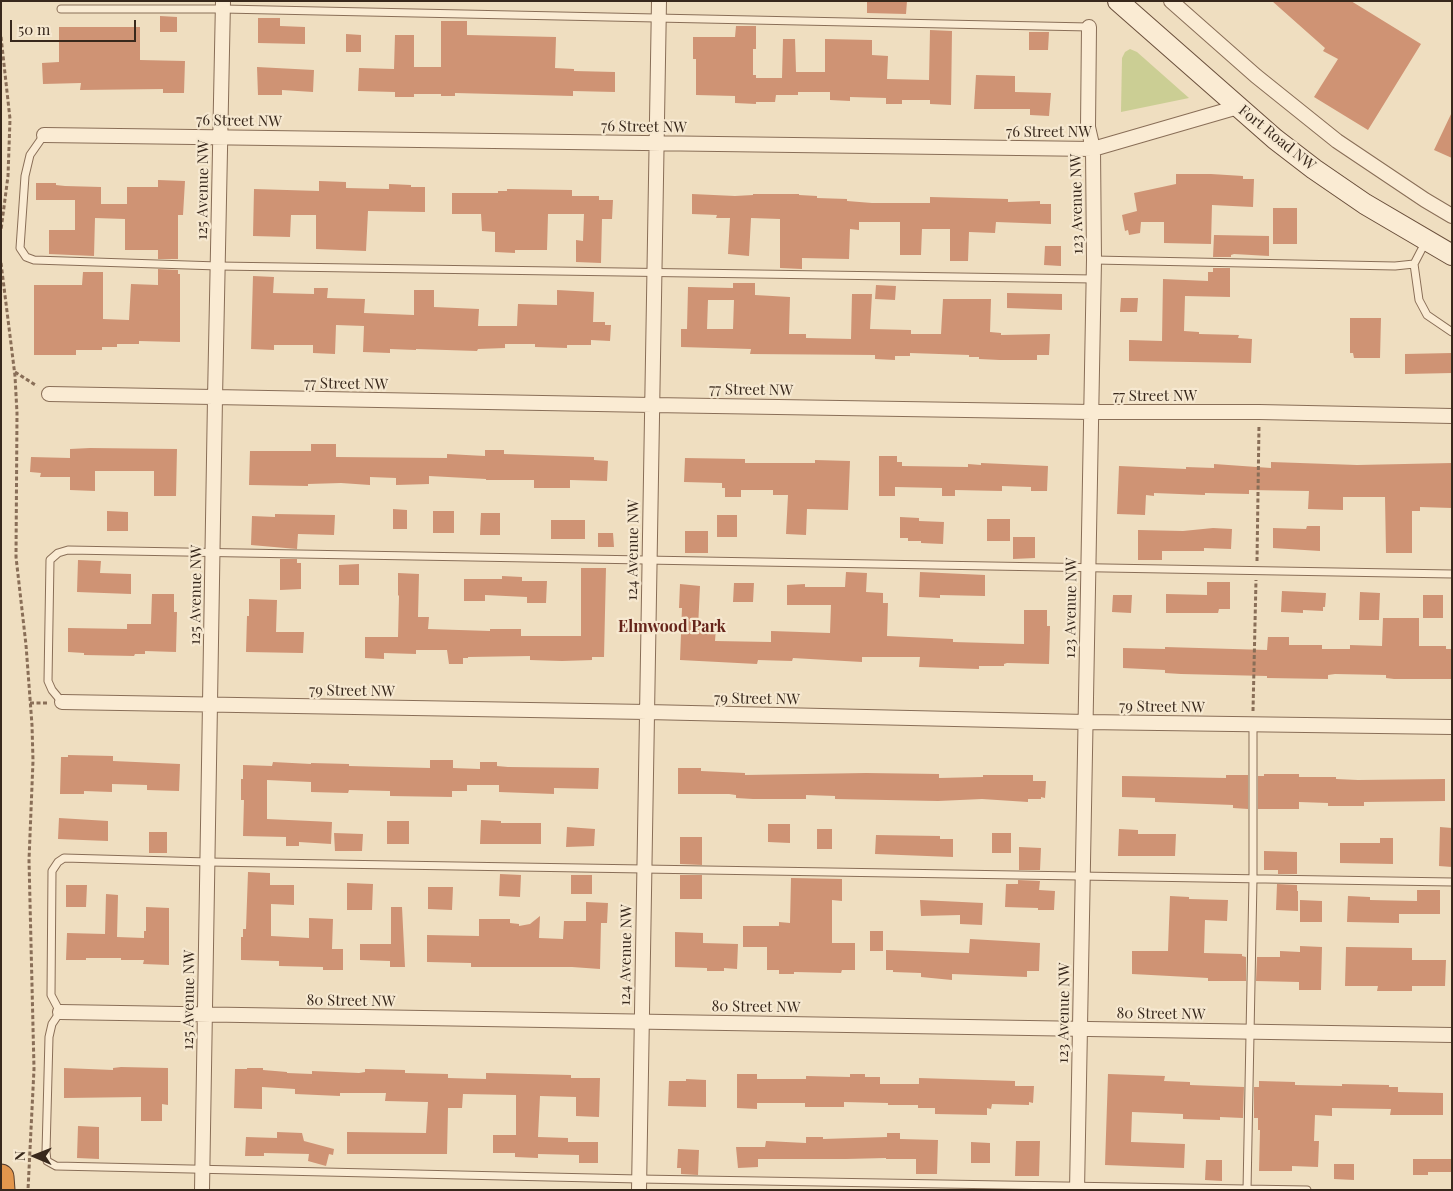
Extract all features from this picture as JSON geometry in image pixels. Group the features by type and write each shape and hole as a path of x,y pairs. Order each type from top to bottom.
{"highway":[{"path":"1,1177 2,1190"}],"street":[{"name":"124 Avenue NW","path":"639,1184 659,1"},
{"name":"Fort Road NW","path":"1118,1 1275,139 1314,169 1365,204 1452,255"},
{"path":"1171,1 1256,76 1337,140 1425,200 1452,216"},
{"name":"125 Avenue NW","path":"202,1190 223,5"},
{"name":"123 Avenue NW","path":"1077,1188 1094,279 1092,149 1088,127 1089,27"},
{"name":"76 Street NW","path":"44,135 1092,149 1238,107"},
{"name":"77 Street NW","path":"49,394 1091,412 1259,412 1452,416"},
{"name":"79 Street NW","path":"62,702 1086,722 1452,727"},
{"name":"80 Street NW","path":"60,1012 1452,1035"}],"lane":[{"path":"62,9 223,5 658,18 1089,27"},
{"path":"44,135 30,155 25,176 20,248 26,257 34,260 218,266 1094,279"},
{"path":"1427,240 1414,264 1418,300 1427,315 1452,332"},
{"path":"1094,260 1396,266 1414,264"},
{"path":"62,702 52,690 48,681 50,560 58,552 68,550 1452,574"},
{"path":"1247,1189 1253,879 1253,724"},
{"path":"1307,1190 639,1184 203,1168 56,1166 47,1161 46,1152 49,1037 52,1024 60,1012 51,995 52,871 58,862 64,858 208,862 1452,882"}],"path":[{"path":"1,37 10,119 8,176 1,230"},
{"path":"1,263 17,414 16,557 26,645 32,752 29,868 34,1070 28,1190"},
{"path":"14,372 49,394"}],"green space":[{"path":"1130,49 1137,52 1189,98 1121,112 1122,58 1125,52"}],"building":[{"path":"867,1 907,1 906,14 867,13"},
{"path":"1272,1 1351,1 1421,44 1368,130 1314,97 1338,59 1323,51 1325,48"},
{"path":"160,16 177,17 177,32 160,32"},
{"path":"258,18 280,18 280,26 305,27 305,44 258,43"},
{"path":"441,21 467,21 467,35 556,37 555,68 574,69 574,71 615,72 615,92 573,91 573,96 455,93 455,96 414,94 414,97 395,97 395,92 358,91 359,68 394,69 395,35 414,35 414,67 441,67"},
{"path":"736,26 756,26 756,49 753,49 753,75 756,75 756,78 782,78 783,39 795,39 796,72 825,72 825,39 872,40 872,55 888,56 887,79 929,80 930,30 952,31 951,105 930,104 930,100 902,100 902,104 886,104 886,98 850,97 850,101 830,100 830,92 798,92 798,95 776,95 775,102 756,102 756,104 735,103 735,96 696,95 696,59 693,59 693,37 735,37"},
{"path":"59,27 140,27 140,60 185,61 184,93 163,93 163,89 80,90 81,83 43,84 42,63 59,62"},
{"path":"1029,32 1049,32 1048,50 1029,50"},
{"path":"346,34 361,35 361,52 346,52"},
{"path":"257,67 314,70 313,92 282,90 282,95 258,95"},
{"path":"976,75 1015,76 1015,92 1051,93 1049,116 1030,115 1030,109 974,109"},
{"path":"1452,112 1452,158 1434,150"},
{"path":"1176,174 1243,176 1243,179 1254,179 1253,207 1212,205 1211,244 1164,243 1164,222 1141,222 1140,233 1129,235 1128,230 1125,231 1122,215 1137,211 1134,193 1176,184"},
{"path":"158,180 185,181 183,215 178,215 178,259 158,259 158,250 125,250 125,219 95,218 94,256 49,254 49,230 75,230 75,200 36,200 36,183 101,187 101,204 127,204 127,187 158,187"},
{"path":"319,181 346,182 346,188 389,189 389,184 425,187 425,212 368,211 366,251 316,249 316,215 291,215 290,237 253,236 254,189 319,191"},
{"path":"507,189 572,190 572,196 599,196 599,200 613,200 612,219 602,219 601,263 576,262 576,240 583,241 584,214 548,214 547,250 515,250 515,253 495,252 495,232 482,231 481,214 452,214 452,193 498,193 498,191 507,191"},
{"path":"692,194 735,196 799,194 817,196 817,198 847,199 847,201 872,203 930,203 930,197 1008,199 1008,202 1040,201 1040,204 1051,204 1051,224 996,222 995,233 969,232 968,261 950,261 950,229 922,229 921,255 900,255 900,222 859,222 859,230 850,229 849,259 802,258 802,269 780,268 780,219 751,218 749,256 728,254 730,218 716,218 717,215 692,214"},
{"path":"1273,208 1297,208 1297,244 1273,244"},
{"path":"1214,235 1269,236 1269,256 1234,254 1231,257 1213,257"},
{"path":"1045,246 1061,246 1061,266 1044,265"},
{"path":"1213,268 1230,268 1230,297 1185,296 1184,331 1199,332 1199,334 1239,335 1238,338 1252,339 1251,363 1129,361 1129,340 1162,341 1163,279 1208,281 1208,272 1213,272"},
{"path":"158,269 178,270 178,274 180,274 180,342 139,341 139,344 117,344 117,347 102,347 102,350 76,350 76,355 34,355 34,285 82,285 83,272 103,272 103,319 129,320 131,284 158,285"},
{"path":"253,276 274,277 273,293 314,294 314,288 328,288 327,298 365,299 364,313 414,315 414,290 434,290 434,307 479,309 478,326 517,326 518,304 557,305 557,290 594,292 593,322 605,322 605,325 611,325 610,341 591,340 591,345 567,345 567,348 535,347 535,344 505,344 505,348 478,349 477,351 390,349 390,353 363,352 364,326 336,325 335,354 313,353 313,345 274,345 274,350 251,349"},
{"path":"733,283 755,283 755,295 790,297 789,334 806,334 806,338 851,339 852,294 872,294 870,329 911,330 911,334 941,334 943,299 991,299 990,332 1001,333 1001,335 1050,334 1049,355 1037,355 1037,360 1000,360 979,359 979,357 969,357 969,355 910,353 910,356 895,356 895,360 875,359 875,355 750,354 751,349 681,347 681,329 687,329 688,287 733,288","holes":["708,300 734,300 733,329 707,329"]},
{"path":"876,285 896,286 895,300 875,299"},
{"path":"1007,293 1062,294 1062,310 1007,308"},
{"path":"1121,298 1138,298 1137,312 1120,312"},
{"path":"1350,318 1381,318 1380,358 1354,358 1353,353 1350,353"},
{"path":"1452,353 1452,373 1405,374 1405,354"},
{"path":"311,444 336,444 336,457 447,458 447,454 485,456 485,450 504,450 504,454 594,457 594,460 608,461 607,481 570,480 570,488 534,488 534,480 486,480 429,476 429,484 396,485 396,478 370,477 370,485 341,483 308,484 308,486 249,485 250,451 311,451"},
{"path":"70,449 177,449 176,496 154,496 154,471 95,471 95,491 70,490 70,477 40,477 41,473 30,472 31,457 70,458"},
{"path":"879,456 897,456 897,462 902,462 902,466 968,467 968,464 981,465 981,463 1048,466 1047,491 1031,491 1031,487 1002,486 1002,491 955,490 955,496 942,496 942,488 895,487 895,496 879,496"},
{"path":"685,458 745,459 745,463 815,463 815,460 850,461 848,510 807,509 806,535 786,534 788,495 773,495 773,490 741,490 741,497 725,497 725,488 722,488 722,483 684,482"},
{"path":"1271,462 1357,465 1452,463 1452,508 1420,507 1420,511 1412,511 1412,553 1386,553 1385,497 1343,497 1343,510 1308,509 1309,491 1249,490 1249,494 1205,493 1205,495 1154,493 1154,496 1146,495 1145,515 1117,514 1119,466 1186,469 1186,467 1214,468 1214,464 1271,468"},
{"path":"393,509 407,510 407,529 393,529"},
{"path":"107,511 128,512 128,531 107,531"},
{"path":"433,511 454,511 454,533 433,533"},
{"path":"481,513 500,513 500,535 480,535"},
{"path":"275,514 335,515 334,535 298,534 297,549 251,545 252,516 275,517"},
{"path":"717,515 737,515 737,537 717,537"},
{"path":"900,517 919,518 919,521 944,522 943,544 921,543 921,541 908,541 908,538 900,538"},
{"path":"987,519 1010,519 1010,541 987,541"},
{"path":"551,520 585,520 585,539 551,539"},
{"path":"1307,526 1320,526 1320,551 1273,548 1273,528 1306,529"},
{"path":"1213,528 1232,529 1231,549 1204,548 1204,551 1162,551 1162,560 1138,560 1138,530 1183,531"},
{"path":"685,531 708,531 708,553 685,553"},
{"path":"598,533 613,533 614,547 598,547"},
{"path":"1013,537 1035,537 1035,558 1013,559"},
{"path":"280,559 297,559 297,563 301,563 301,589 280,590"},
{"path":"78,560 101,561 100,573 131,574 131,594 77,592"},
{"path":"359,564 359,585 339,585 339,565"},
{"path":"581,568 606,568 604,657 592,657 592,660 562,661 530,660 530,656 468,657 463,658 463,664 449,664 447,650 416,650 416,654 384,653 384,659 365,658 365,637 398,637 398,573 419,574 418,617 429,617 428,629 490,631 490,629 521,629 521,636 581,636"},
{"path":"846,572 867,573 866,592 883,593 883,603 888,603 887,636 953,639 953,642 1024,644 1024,610 1047,610 1047,626 1050,626 1049,664 1007,663 1004,666 979,666 979,669 919,667 920,657 862,657 862,662 793,658 792,661 758,660 757,664 680,660 682,608 679,608 680,584 700,586 698,628 716,628 715,641 771,642 771,631 830,633 831,605 787,605 787,585 805,584 805,587 845,587"},
{"path":"920,572 985,575 985,596 940,595 940,598 919,597"},
{"path":"502,576 522,577 522,581 547,581 546,603 527,603 527,597 485,595 485,601 464,601 464,579 502,579"},
{"path":"1207,582 1230,582 1230,609 1219,609 1218,613 1166,613 1166,594 1207,595"},
{"path":"734,583 754,583 753,602 733,602"},
{"path":"1282,591 1326,593 1325,607 1323,607 1323,611 1303,610 1303,613 1281,612"},
{"path":"1360,592 1380,593 1379,620 1359,620"},
{"path":"152,594 174,594 174,612 177,612 176,652 145,651 145,654 135,654 134,656 84,655 84,653 68,652 68,628 127,629 127,624 151,624"},
{"path":"1113,595 1132,595 1131,613 1112,612"},
{"path":"1423,595 1443,595 1443,618 1423,618"},
{"path":"249,599 277,600 276,632 304,632 303,653 246,652"},
{"path":"1383,618 1419,618 1419,646 1446,646 1446,649 1452,649 1452,679 1394,679 1386,678 1386,675 1335,674 1328,675 1328,679 1267,678 1267,676 1165,673 1165,670 1123,668 1123,648 1165,649 1165,647 1267,650 1268,637 1289,637 1289,645 1322,645 1322,649 1350,649 1350,645 1382,646"},
{"path":"68,755 113,756 113,761 180,764 179,791 147,790 147,785 112,784 112,792 84,791 84,794 60,794 61,757 68,757"},
{"path":"430,760 453,760 453,768 480,769 480,762 497,762 497,766 508,767 599,768 598,789 554,788 554,794 499,792 499,785 467,785 467,791 452,791 452,797 390,796 390,791 349,790 348,793 311,792 311,782 267,780 267,819 332,822 331,844 299,842 299,846 286,846 286,837 243,836 244,800 241,800 241,779 243,779 243,765 272,766 273,762 430,768"},
{"path":"678,768 701,768 701,771 745,773 745,775 939,774 939,778 983,777 983,775 1033,775 1033,781 1046,781 1045,798 1028,799 1028,802 982,799 938,801 835,799 835,796 806,795 806,799 753,799 736,798 736,795 729,794 678,794"},
{"path":"1264,774 1299,774 1299,777 1336,777 1336,779 1358,780 1445,779 1445,801 1364,802 1364,806 1328,806 1328,803 1299,802 1299,809 1258,809 1258,776 1264,776"},
{"path":"1226,775 1248,775 1248,809 1233,808 1233,805 1155,802 1155,798 1122,797 1122,776 1226,778"},
{"path":"59,818 108,821 108,841 58,839"},
{"path":"481,820 501,821 501,823 541,823 541,844 480,844"},
{"path":"387,821 409,821 409,844 387,844"},
{"path":"768,824 790,824 790,843 768,842"},
{"path":"567,827 595,829 594,846 566,847"},
{"path":"1440,827 1452,828 1452,867 1439,866"},
{"path":"817,829 832,829 832,849 817,849"},
{"path":"1119,829 1138,830 1138,834 1176,834 1175,856 1118,856"},
{"path":"149,832 167,832 167,853 149,853"},
{"path":"334,833 363,834 362,851 335,851"},
{"path":"992,833 1011,833 1011,853 992,853"},
{"path":"876,835 940,836 940,839 953,839 953,857 875,854"},
{"path":"680,837 702,837 702,865 680,864"},
{"path":"1380,838 1393,838 1393,864 1340,863 1340,843 1380,843"},
{"path":"1019,847 1041,848 1040,870 1019,870"},
{"path":"1264,851 1297,852 1297,874 1278,874 1278,870 1264,870"},
{"path":"248,872 270,873 270,885 294,885 294,905 271,904 271,936 309,938 309,918 333,919 332,949 343,949 343,970 323,970 323,967 279,966 279,961 241,960 241,937 243,937 243,929 246,929"},
{"path":"500,874 521,875 520,897 499,896"},
{"path":"571,875 592,875 592,894 571,894"},
{"path":"680,875 702,875 702,899 680,899"},
{"path":"791,878 842,879 842,901 832,900 832,943 855,943 855,970 842,970 841,973 794,972 794,974 779,974 779,970 767,970 767,947 743,947 743,926 779,926 779,922 790,923"},
{"path":"1018,880 1040,881 1039,890 1055,891 1054,910 1005,907 1006,884 1018,884"},
{"path":"347,883 373,884 372,910 347,910"},
{"path":"1277,884 1297,885 1298,911 1276,910"},
{"path":"66,885 87,885 86,907 66,907"},
{"path":"428,887 453,887 452,910 428,909"},
{"path":"1417,890 1440,890 1440,914 1399,914 1399,923 1347,922 1348,896 1370,897 1370,900 1417,901"},
{"path":"106,894 118,895 117,937 144,938 144,931 146,931 146,907 169,908 169,965 143,964 144,960 121,960 121,958 66,960 67,933 105,934"},
{"path":"1170,896 1189,897 1189,899 1228,900 1227,921 1205,920 1204,953 1242,954 1242,956 1246,957 1246,981 1208,981 1208,978 1132,974 1132,951 1168,951"},
{"path":"920,900 983,903 982,925 960,924 960,915 921,916"},
{"path":"1300,900 1322,901 1322,922 1300,922"},
{"path":"586,902 608,903 607,923 601,923 600,969 572,967 471,967 471,963 427,962 427,935 479,936 479,919 510,919 510,923 519,924 519,926 530,924 540,916 539,938 563,939 564,921 586,921"},
{"path":"391,907 402,907 405,967 390,967 390,961 360,960 360,944 391,944"},
{"path":"870,931 883,931 883,951 870,951"},
{"path":"675,932 703,933 703,943 738,944 737,969 724,968 724,971 707,971 707,968 675,967"},
{"path":"970,939 1040,943 1039,971 1027,971 1027,977 952,974 952,980 921,977 921,973 886,970 886,950 969,953"},
{"path":"1300,946 1322,947 1321,990 1299,990 1299,982 1256,981 1257,957 1280,957 1280,951 1300,952"},
{"path":"1346,947 1412,948 1412,960 1446,960 1445,986 1412,986 1412,991 1377,991 1378,986 1345,986"},
{"path":"64,1068 113,1070 113,1068 168,1068 168,1105 162,1104 162,1121 141,1121 141,1097 64,1098"},
{"path":"247,1068 312,1074 312,1071 359,1073 365,1072 365,1069 405,1070 405,1073 448,1074 448,1078 486,1079 486,1073 571,1075 571,1078 600,1078 599,1117 576,1116 576,1097 540,1096 538,1137 568,1138 568,1142 598,1142 598,1163 579,1163 579,1155 538,1154 538,1158 515,1157 515,1153 493,1153 493,1135 516,1135 516,1095 463,1094 462,1108 448,1108 447,1154 347,1154 347,1132 426,1133 428,1102 385,1101 386,1093 340,1093 340,1096 295,1094 295,1089 262,1087 262,1109 234,1108 235,1069"},
{"path":"737,1074 757,1074 757,1079 806,1079 806,1076 850,1077 850,1074 865,1074 865,1077 880,1077 880,1084 919,1084 919,1078 1015,1081 1015,1086 1034,1086 1033,1103 1029,1102 1029,1105 992,1104 991,1109 987,1108 987,1115 935,1114 935,1108 918,1108 918,1105 888,1105 888,1103 844,1102 844,1107 805,1107 805,1103 757,1103 757,1109 737,1108"},
{"path":"1108,1074 1165,1076 1164,1081 1190,1082 1190,1085 1244,1087 1243,1118 1220,1117 1220,1120 1183,1119 1183,1114 1132,1112 1131,1142 1185,1144 1184,1168 1105,1165"},
{"path":"686,1079 706,1080 706,1107 668,1106 669,1081 686,1081"},
{"path":"1259,1081 1295,1082 1295,1085 1389,1085 1389,1087 1398,1087 1398,1092 1443,1093 1443,1115 1390,1115 1391,1109 1332,1108 1332,1116 1315,1115 1314,1141 1319,1141 1318,1167 1292,1166 1292,1171 1259,1171 1260,1130 1258,1130 1258,1118 1254,1118 1254,1087 1259,1087"},
{"path":"78,1126 99,1127 99,1159 77,1158"},
{"path":"277,1132 302,1133 304,1141 334,1149 333,1155 329,1154 326,1166 308,1161 309,1154 264,1153 264,1156 245,1156 246,1137 277,1138"},
{"path":"887,1133 900,1133 900,1139 938,1140 937,1174 916,1174 916,1159 886,1158 758,1159 758,1167 738,1168 736,1147 765,1147 766,1141 806,1143 806,1137 823,1137 823,1139 887,1137"},
{"path":"1016,1141 1040,1141 1039,1176 1015,1176"},
{"path":"971,1142 990,1143 990,1163 971,1163"},
{"path":"678,1149 699,1150 698,1175 681,1174 681,1168 677,1168"},
{"path":"1413,1159 1452,1159 1452,1172 1428,1172 1428,1175 1413,1175"},
{"path":"1206,1160 1222,1160 1222,1181 1205,1180"},
{"path":"1334,1164 1354,1164 1354,1180 1334,1179"}],"district":[{"name":"Elmwood Park","path":"672,627"}]}
